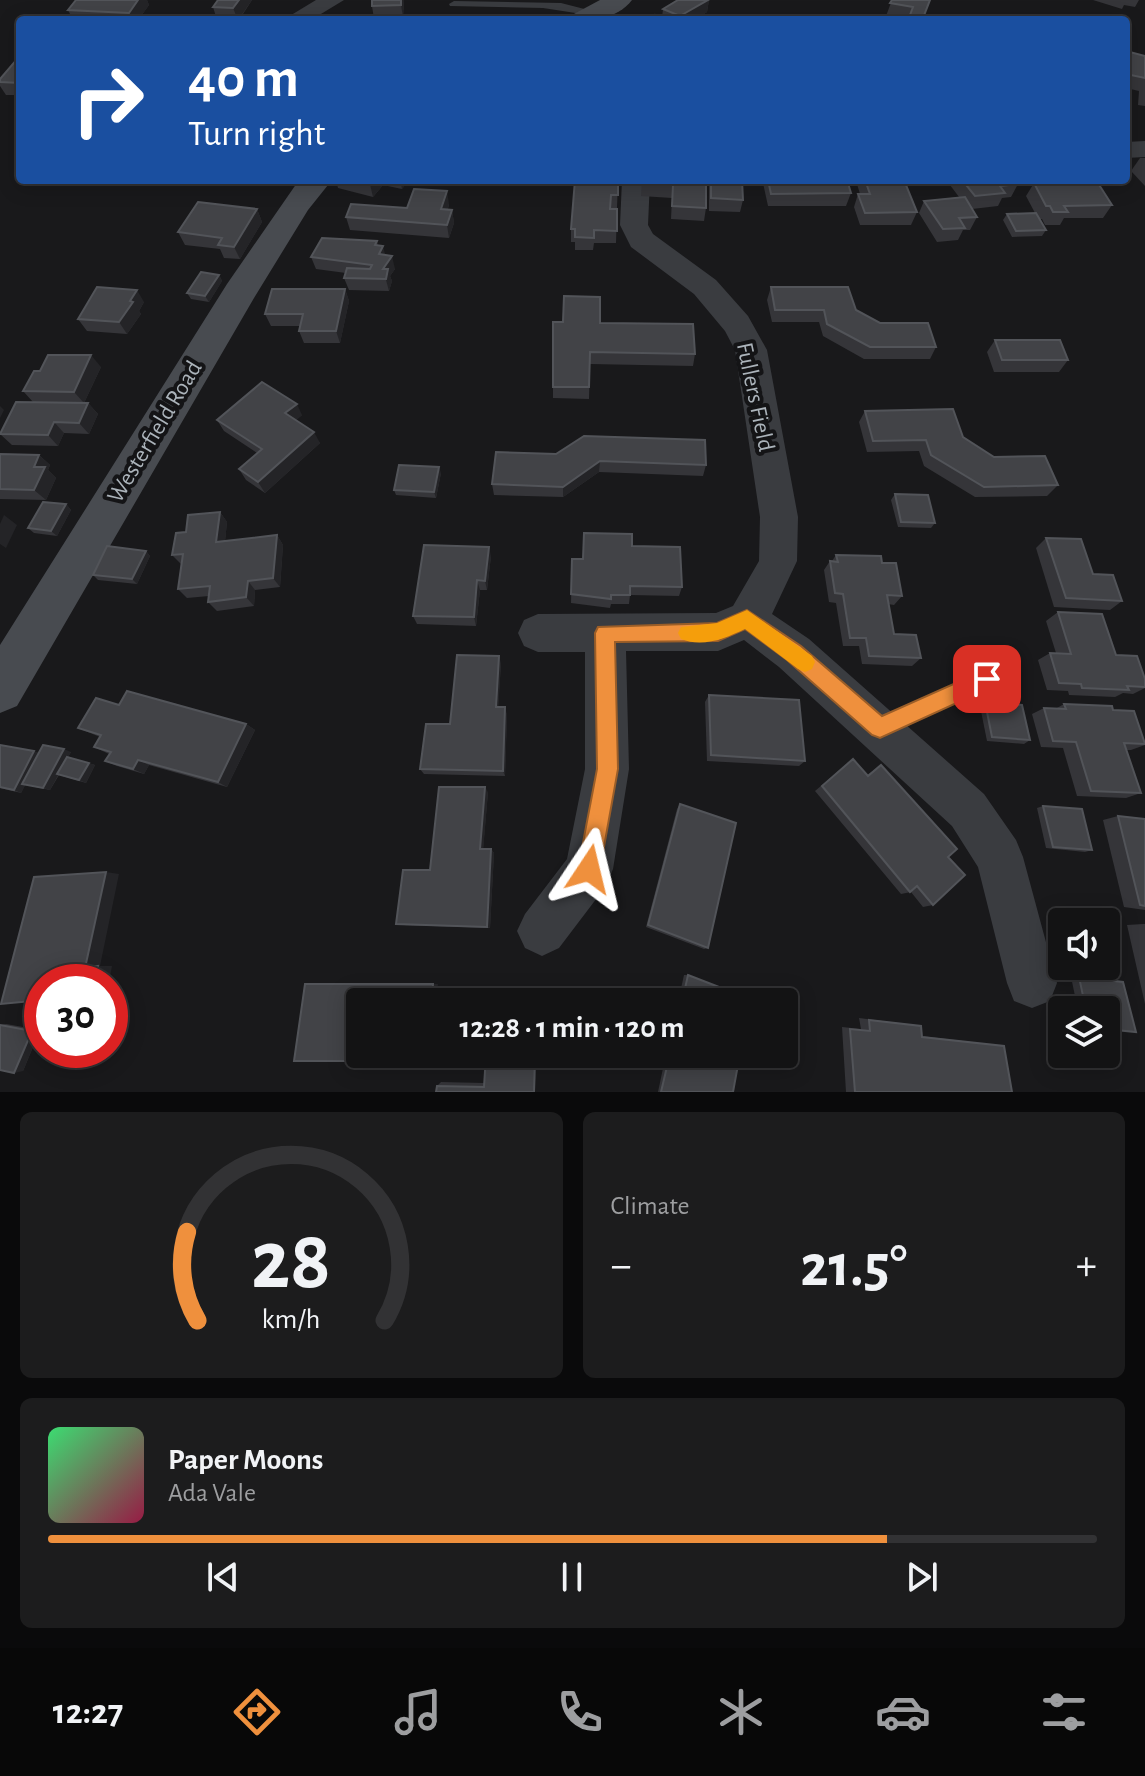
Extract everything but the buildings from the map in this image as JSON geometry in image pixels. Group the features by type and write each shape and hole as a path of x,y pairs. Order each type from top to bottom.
{"main road":[{"path":"588,16 619,0"},
{"name":"Westerfield Road","path":"0,689 222,320 296,204 313,184"}],"street":[{"path":"302,16 333,0"},
{"name":"Fullers Field","path":"636,184 634,225 641,240 705,287 737,324 751,350 779,517 778,561 771,580 747,619"},
{"path":"538,633 718,632 747,619 794,653 968,810 999,857 1032,983"},
{"path":"542,931 589,869 607,769 605,633"}],"lane":[{"path":"454,4 541,1 580,7 588,16"},
{"path":"880,728 987,679"}],"slow traffic":[{"path":"688,633 718,632 747,619 805,662"}],"route":[{"path":"589,869 607,769 605,633 718,632 747,619 794,653 880,728 987,679"}]}
